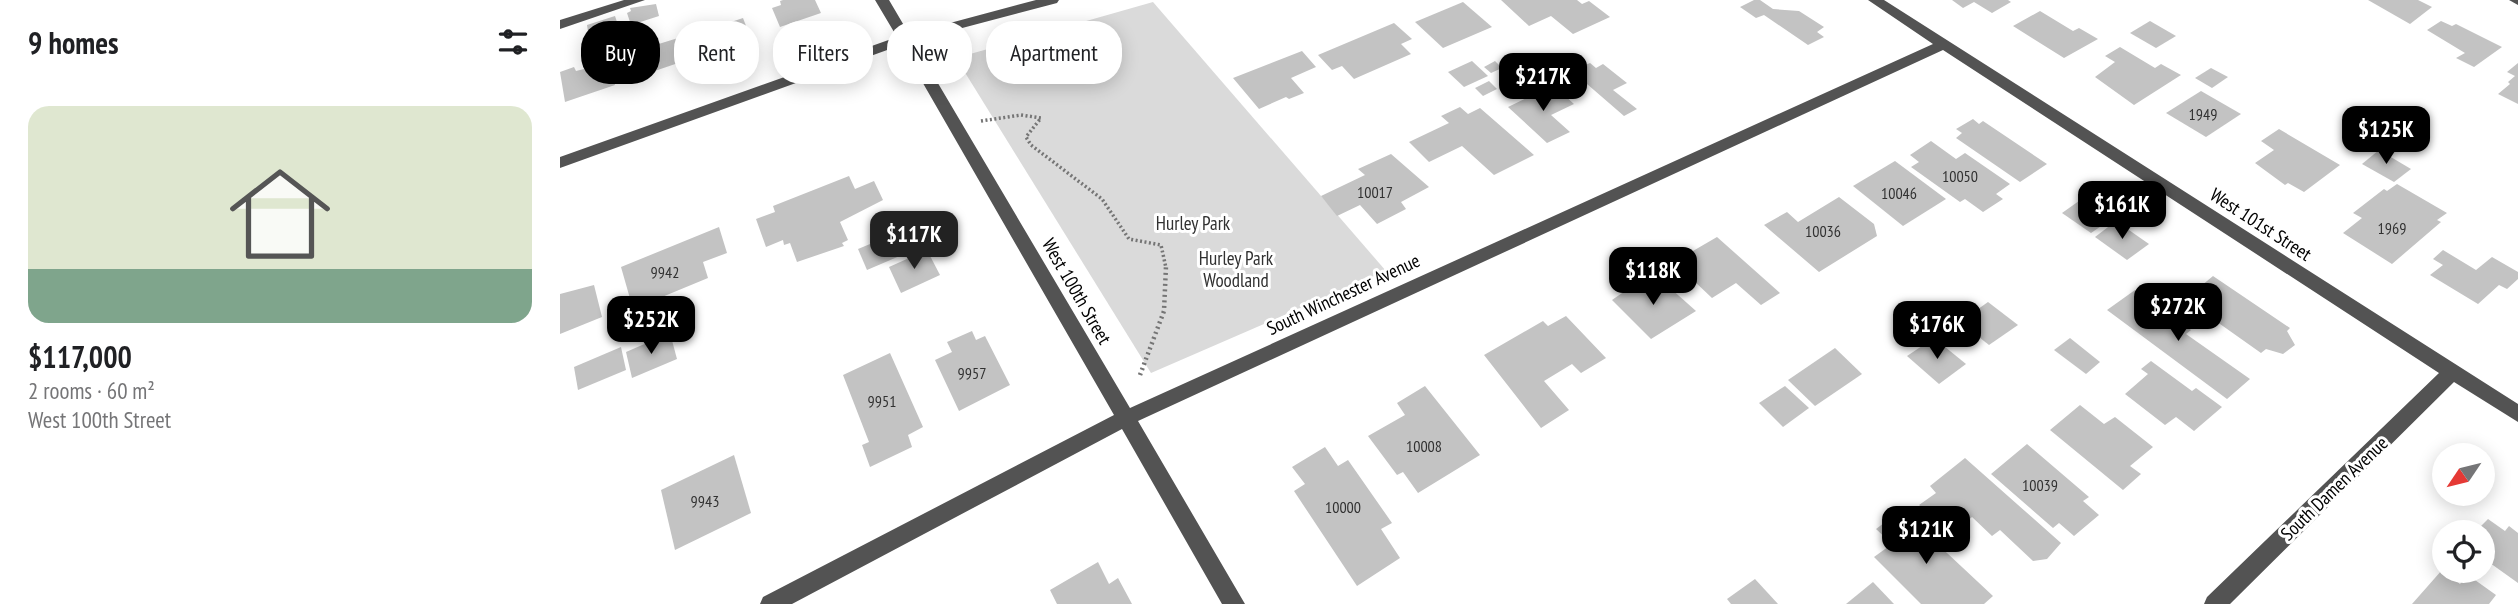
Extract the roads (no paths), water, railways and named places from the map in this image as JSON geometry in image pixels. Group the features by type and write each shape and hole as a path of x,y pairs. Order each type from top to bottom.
{"street":[{"path":"560,25 638,0"},
{"name":"West 100th Street","path":"882,0 894,21"},
{"path":"972,21 1052,0"},
{"name":"West 101st Street","path":"1875,0 2518,414"},
{"name":"South Winchester Avenue","path":"771,604 1126,418 1945,44"},
{"path":"560,163 887,45"},
{"name":"West 100th Street","path":"931,84 1234,604"},
{"name":"South Damen Avenue","path":"2215,604 2452,372"}],"park label":[{"name":"Hurley Park","path":"1193,223"},
{"name":"Hurley Park Woodland","path":"1236,269"}]}
